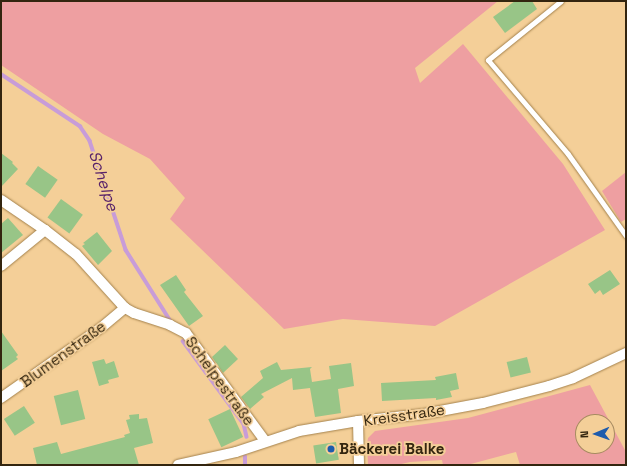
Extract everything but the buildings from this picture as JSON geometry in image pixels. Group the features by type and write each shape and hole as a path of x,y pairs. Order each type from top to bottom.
{"street":[{"name":"Schelpestraße","path":"1,200 45,230 76,254 125,308 134,313 170,325 186,333 265,441"},
{"path":"1,266 45,230"},
{"name":"Blumenstraße","path":"1,398 102,327 125,308"},
{"name":"Kreisstraße","path":"178,465 236,452 265,441 299,431 358,421 424,414 483,403 549,386 573,378 626,353"},
{"path":"358,421 359,465"}],"lane":[{"path":"561,1 488,60 568,154 626,236"}],"shaded area":[{"path":"1,1 498,1 415,68 420,83 463,44 563,164 605,230 435,326 343,319 284,329 170,219 185,198 150,159 103,134 1,65"},
{"path":"626,172 626,219 621,222 602,191"},
{"path":"590,385 606,414 575,414 575,454 615,454 615,432 626,452 626,465 520,465 516,452 467,465 443,465 442,460 410,462 397,465 368,465 368,438 375,431 468,418"}],"waterway":[{"name":"Schelpe","path":"1,74 80,126 90,141 126,250 170,320"},
{"name":"Schelpe","path":"183,341 244,424 247,437"},
{"name":"Schelpe","path":"245,457 245,465"}],"place":[{"name":"Bäckerei Balke","path":"331,449"}]}
